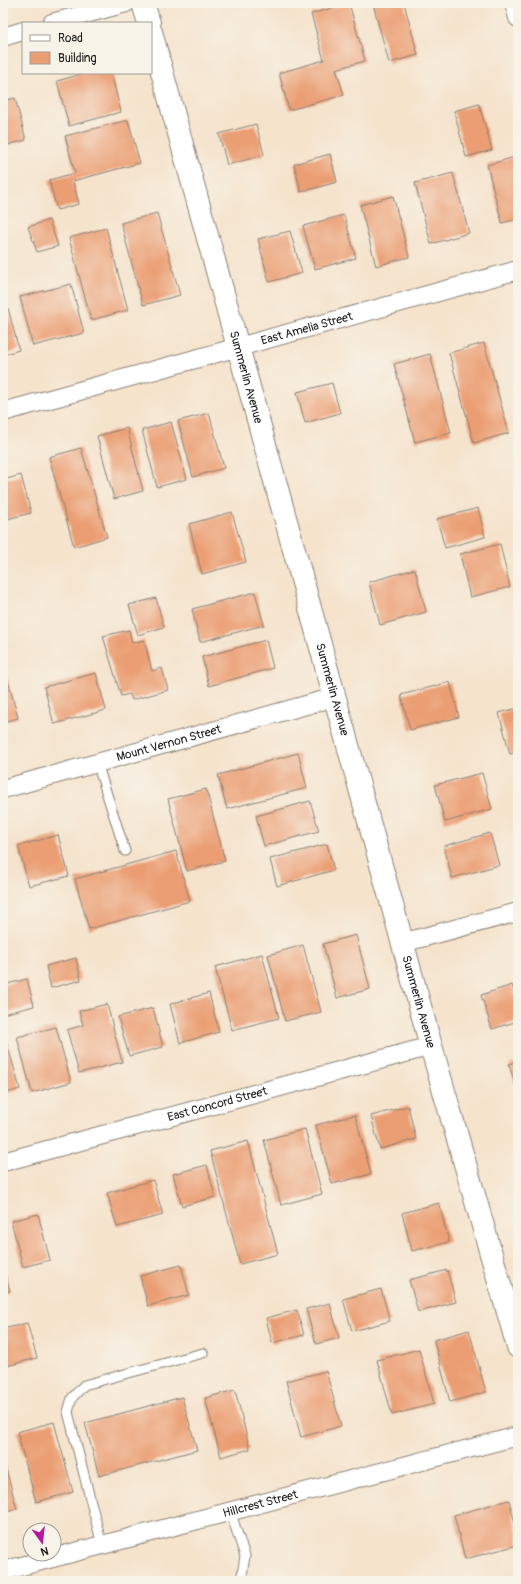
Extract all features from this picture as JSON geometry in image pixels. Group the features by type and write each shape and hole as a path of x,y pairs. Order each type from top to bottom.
{"street":[{"path":"56,22 126,3"},
{"path":"143,3 149,22"},
{"path":"514,3 518,18"},
{"path":"3,37 22,31"},
{"name":"Summerlin Avenue","path":"152,36 402,943 518,1347"},
{"name":"East Amelia Street","path":"3,412 237,346 518,270"},
{"name":"Mount Vernon Street","path":"3,789 335,697"},
{"path":"402,943 518,912"},
{"name":"East Concord Street","path":"3,1162 431,1046"},
{"name":"Hillcrest Street","path":"3,1571 518,1436"}],"lane":[{"path":"97,763 125,851"},
{"path":"102,1546 68,1412 72,1398 84,1385 203,1353"},
{"path":"230,1512 245,1556 242,1575 244,1581"}],"building":[{"path":"349,3 365,61 336,69 344,95 289,110 279,73 324,60 311,14"},
{"path":"404,3 418,55 389,63 373,4"},
{"path":"82,74 111,74 121,112 69,126 57,81"},
{"path":"15,98 26,140 3,146 3,101"},
{"path":"479,104 492,150 466,157 454,111"},
{"path":"128,120 140,163 73,181 79,204 57,210 49,180 75,173 65,136"},
{"path":"256,124 264,155 227,165 219,134"},
{"path":"330,154 337,182 301,192 294,164"},
{"path":"518,156 518,219 502,223 487,165"},
{"path":"453,173 469,233 431,244 415,183"},
{"path":"393,196 409,257 376,266 360,205"},
{"path":"157,213 180,295 143,305 121,223"},
{"path":"344,215 356,258 315,269 303,226"},
{"path":"49,220 58,246 37,252 28,227"},
{"path":"106,228 128,310 91,320 69,238"},
{"path":"290,231 302,273 269,282 258,239"},
{"path":"71,284 84,333 33,346 20,297"},
{"path":"3,297 5,297 19,350 3,355"},
{"path":"484,343 509,433 474,443 449,353"},
{"path":"430,354 451,433 415,442 394,364"},
{"path":"332,383 340,413 305,423 297,392"},
{"path":"209,413 224,468 193,477 178,421"},
{"path":"171,422 187,479 157,487 142,430"},
{"path":"127,428 143,491 114,499 97,436"},
{"path":"81,448 107,537 74,547 49,457"},
{"path":"21,475 31,513 3,520 3,480"},
{"path":"478,508 485,537 445,548 437,519"},
{"path":"232,512 246,562 202,574 189,524"},
{"path":"500,544 510,587 470,597 460,554"},
{"path":"415,569 426,612 380,625 369,582"},
{"path":"255,592 264,625 200,642 192,609"},
{"path":"156,598 164,627 138,635 129,605"},
{"path":"129,630 132,643 144,640 152,671 162,668 168,690 132,700 130,694 121,696 103,636"},
{"path":"266,640 273,668 209,686 202,657"},
{"path":"96,673 106,710 54,724 44,687"},
{"path":"7,677 18,718 3,722 3,678"},
{"path":"450,682 459,717 410,730 401,695"},
{"path":"518,708 518,752 510,754 499,713"},
{"path":"298,753 307,788 227,809 218,775"},
{"path":"482,773 492,809 445,822 435,785"},
{"path":"206,789 225,861 187,871 168,799"},
{"path":"310,801 319,831 264,846 256,816"},
{"path":"490,833 499,865 452,878 444,846"},
{"path":"58,835 69,876 29,886 18,846"},
{"path":"327,844 334,870 277,886 270,859"},
{"path":"176,851 190,901 89,929 75,879"},
{"path":"356,935 370,989 337,998 323,944"},
{"path":"303,945 321,1012 285,1021 268,955"},
{"path":"262,954 279,1018 232,1030 215,967"},
{"path":"76,958 81,980 51,988 46,966"},
{"path":"27,979 34,1006 3,1014 3,985"},
{"path":"512,985 518,1003 518,1021 492,1029 481,995"},
{"path":"209,993 219,1032 180,1043 170,1004"},
{"path":"107,1004 122,1062 79,1073 67,1030 83,1025 79,1011"},
{"path":"153,1008 163,1047 129,1056 118,1017"},
{"path":"56,1027 71,1082 32,1093 17,1037"},
{"path":"6,1040 20,1089 3,1094 3,1041"},
{"path":"518,1061 518,1094 509,1064"},
{"path":"408,1106 416,1139 380,1149 371,1116"},
{"path":"355,1115 371,1174 332,1184 316,1125"},
{"path":"305,1129 322,1194 281,1205 264,1140"},
{"path":"248,1141 278,1254 240,1264 210,1151"},
{"path":"207,1165 215,1197 182,1206 173,1174"},
{"path":"153,1180 163,1215 117,1227 107,1193"},
{"path":"439,1203 449,1242 412,1251 402,1213"},
{"path":"38,1214 50,1260 23,1267 11,1221"},
{"path":"181,1265 189,1295 148,1306 140,1276"},
{"path":"3,1267 10,1291 3,1293"},
{"path":"447,1270 456,1302 418,1312 409,1280"},
{"path":"381,1289 390,1321 352,1331 343,1299"},
{"path":"330,1303 339,1338 316,1344 306,1309"},
{"path":"297,1310 304,1335 272,1343 266,1318"},
{"path":"27,1323 37,1358 3,1367 3,1329"},
{"path":"469,1330 486,1392 450,1402 434,1340"},
{"path":"419,1349 434,1404 392,1415 377,1360"},
{"path":"326,1371 341,1426 301,1437 286,1381"},
{"path":"235,1390 250,1449 221,1457 205,1398"},
{"path":"182,1397 197,1450 99,1476 85,1423"},
{"path":"54,1422 73,1492 36,1502 17,1432"},
{"path":"3,1458 17,1509 3,1513"},
{"path":"509,1500 518,1535 518,1545 465,1559 454,1515"}]}
